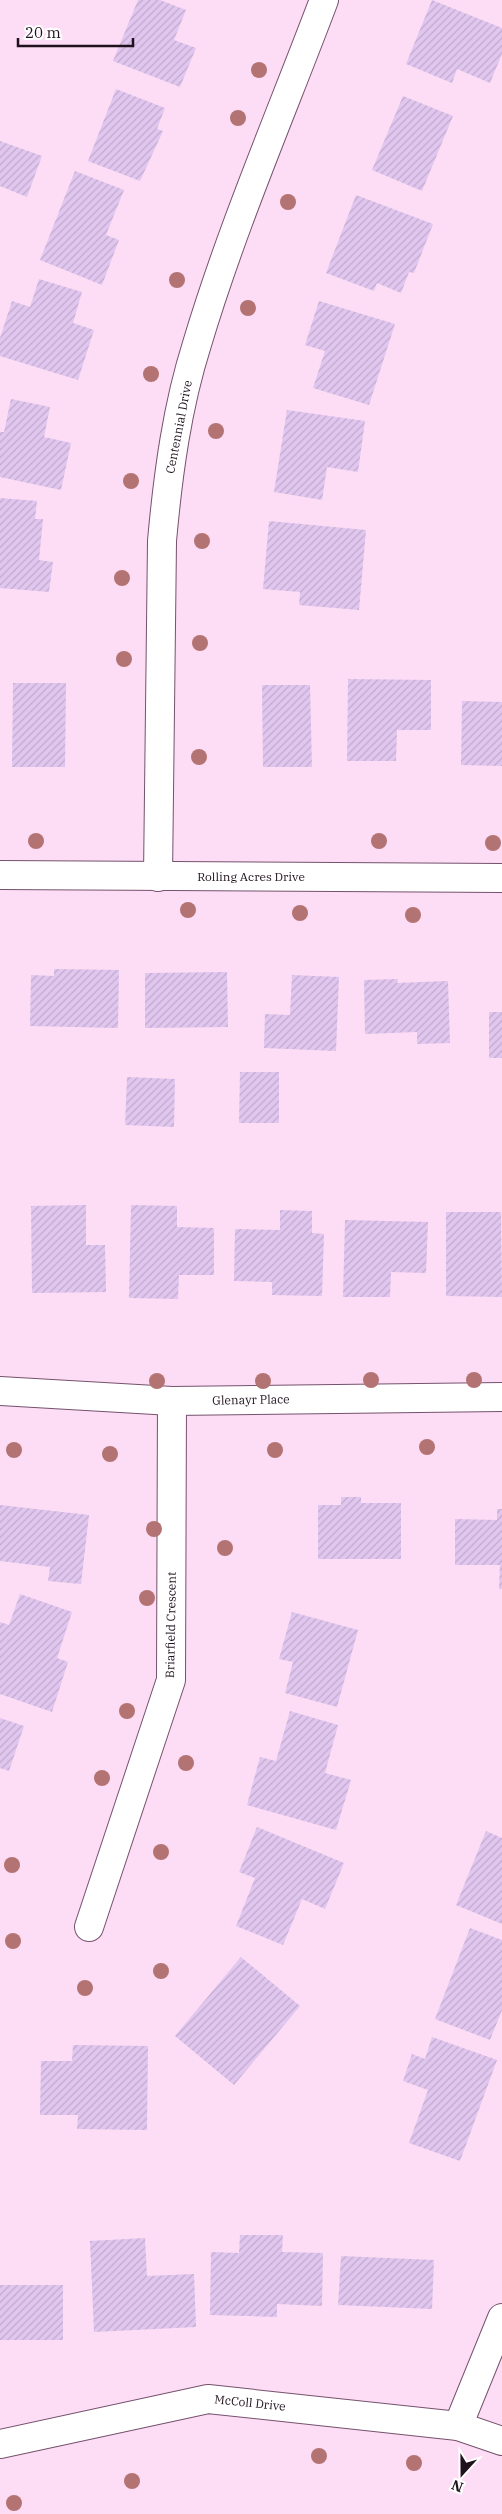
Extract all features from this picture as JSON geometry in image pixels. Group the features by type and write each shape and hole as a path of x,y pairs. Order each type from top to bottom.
{"street":[{"name":"Centennial Drive","path":"158,877 162,540 167,485 176,430 196,345 224,264 324,0"},
{"name":"Rolling Acres Drive","path":"0,875 502,878"},
{"name":"Glenayr Place","path":"0,1391 172,1401 502,1397"},
{"name":"Briarfield Crescent","path":"89,1927 171,1680 172,1401"},
{"path":"458,2426 502,2318"},
{"name":"McColl Drive","path":"0,2444 208,2398 458,2426 502,2441"}],"building":[{"path":"138,0 160,0 186,10 174,40 196,48 180,87 113,61"},
{"path":"432,0 502,28 502,54 490,83 457,69 452,83 406,64"},
{"path":"116,89 165,108 157,129 163,131 140,181 88,161"},
{"path":"403,96 453,116 422,191 372,170"},
{"path":"0,141 42,156 27,197 0,186"},
{"path":"75,171 124,190 106,235 119,240 102,285 40,260"},
{"path":"356,195 433,224 414,273 409,272 401,293 377,283 374,291 326,273"},
{"path":"39,279 82,292 73,323 94,330 78,380 0,356 0,338 12,301 30,307"},
{"path":"319,301 395,324 369,405 313,388 325,351 305,345"},
{"path":"11,399 50,407 44,437 71,443 61,490 0,477 0,432 4,432"},
{"path":"287,410 365,421 358,472 327,467 322,500 274,492"},
{"path":"0,498 37,501 35,519 43,519 39,560 53,562 49,592 0,588"},
{"path":"269,521 366,530 359,610 299,605 300,592 263,589"},
{"path":"348,679 431,680 431,730 397,730 396,761 347,761"},
{"path":"13,683 66,683 65,767 12,767"},
{"path":"262,685 310,685 312,767 263,767"},
{"path":"462,701 502,702 502,766 461,765"},
{"path":"54,969 119,970 118,1028 30,1026 31,975 54,976"},
{"path":"227,972 228,1027 145,1028 145,973"},
{"path":"292,975 339,977 336,1051 264,1048 265,1014 290,1015"},
{"path":"398,979 397,983 448,981 450,1043 417,1044 417,1032 365,1034 364,980"},
{"path":"489,1012 502,1012 502,1058 489,1058"},
{"path":"240,1072 279,1072 279,1123 239,1123"},
{"path":"127,1077 175,1079 174,1127 125,1125"},
{"path":"86,1205 86,1245 105,1245 106,1292 32,1293 31,1206"},
{"path":"131,1205 177,1206 177,1227 214,1228 214,1275 179,1275 178,1299 129,1298"},
{"path":"280,1210 312,1211 312,1233 324,1234 322,1296 272,1295 272,1282 234,1281 235,1229 280,1230"},
{"path":"446,1212 501,1212 502,1297 446,1296"},
{"path":"345,1220 428,1222 426,1273 391,1272 390,1297 343,1297"},
{"path":"341,1497 361,1497 361,1503 401,1503 401,1559 318,1559 318,1505 341,1505"},
{"path":"0,1505 89,1515 81,1584 48,1581 50,1567 0,1561"},
{"path":"497,1509 502,1509 502,1589 499,1589 500,1565 455,1565 455,1519 497,1520"},
{"path":"20,1594 72,1612 57,1658 68,1662 52,1712 0,1694 0,1622 9,1625"},
{"path":"292,1612 358,1630 337,1707 285,1693 293,1662 279,1659"},
{"path":"290,1711 338,1725 325,1773 351,1780 336,1830 247,1805 260,1757 276,1761"},
{"path":"0,1718 24,1726 9,1771 0,1768"},
{"path":"257,1827 344,1863 325,1909 302,1899 283,1945 236,1926 255,1878 239,1872"},
{"path":"486,1831 502,1838 502,1924 456,1905"},
{"path":"470,1928 502,1940 502,2010 490,2040 435,2019"},
{"path":"241,1957 300,2006 234,2085 175,2036"},
{"path":"432,2037 497,2060 460,2161 409,2143 428,2090 403,2081 412,2054 425,2059"},
{"path":"73,2045 148,2046 147,2130 77,2129 78,2115 40,2115 41,2061 72,2061"},
{"path":"240,2235 283,2235 282,2252 323,2253 322,2306 277,2304 277,2317 210,2315 211,2252 239,2253"},
{"path":"145,2238 147,2276 194,2274 196,2327 94,2332 90,2241"},
{"path":"341,2256 434,2260 432,2309 338,2305"},
{"path":"0,2285 63,2285 63,2340 0,2340"}]}
